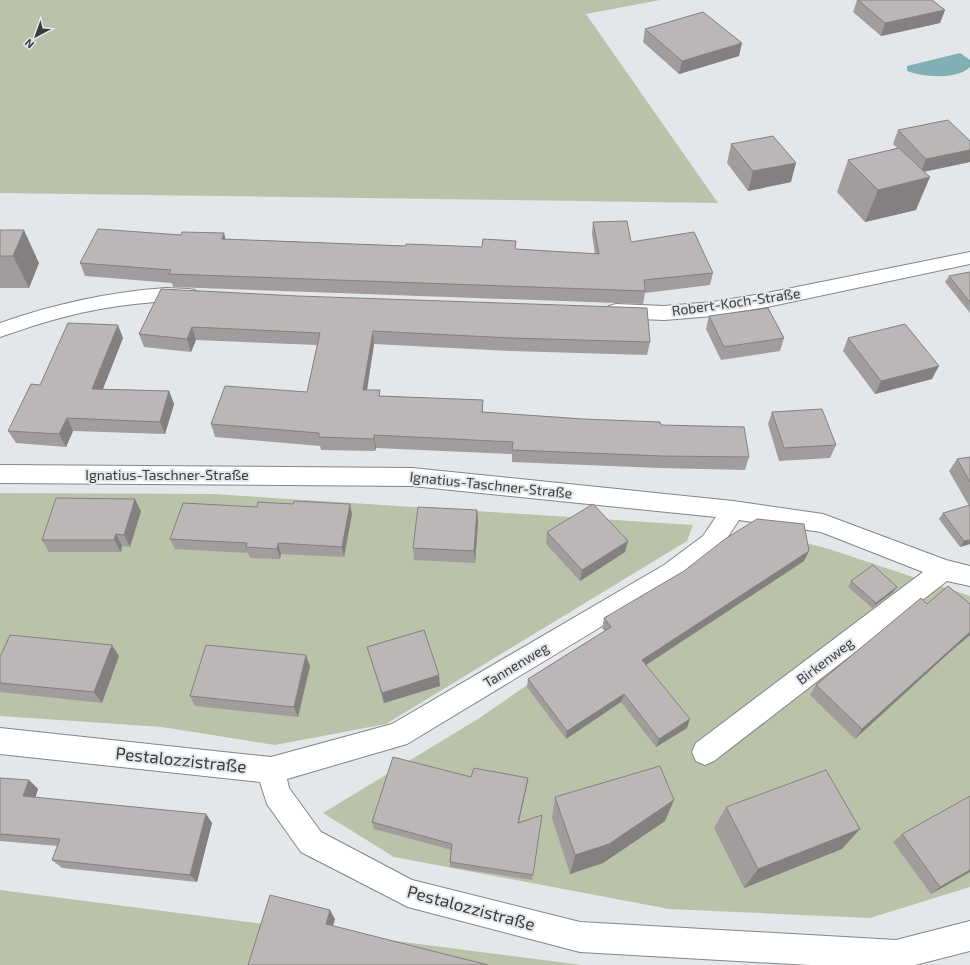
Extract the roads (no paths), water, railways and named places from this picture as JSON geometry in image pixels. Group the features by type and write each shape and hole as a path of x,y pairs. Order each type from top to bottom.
{"street":[{"name":"Robert-Koch-Straße","path":"601,311 664,313 713,309 768,300 970,258"},
{"path":"0,330 24,321 96,304 168,294 207,296"},
{"name":"Ignatius-Taschner-Straße","path":"0,474 412,476 733,510 823,523 944,570 970,576"},
{"name":"Tannenweg","path":"271,770 398,735 672,572 711,543 733,510"},
{"name":"Birkenweg","path":"705,752 944,570"},
{"name":"Pestalozzistraße","path":"0,741 271,770 277,794 311,842 408,893 580,937 896,955 970,936"}],"water":[{"path":"960,53 970,60 970,67 957,74 949,76 930,76 907,71 907,66"}]}
